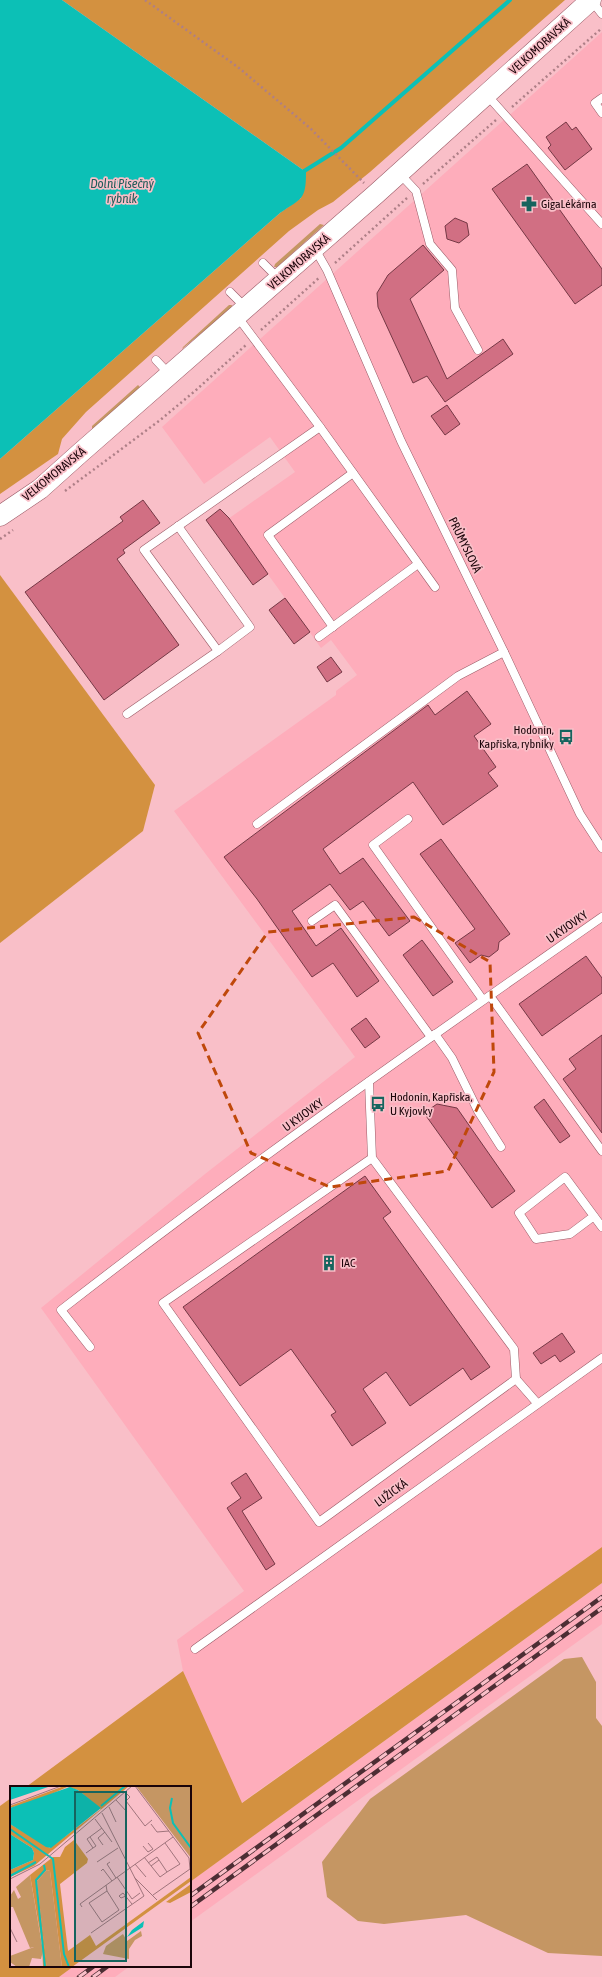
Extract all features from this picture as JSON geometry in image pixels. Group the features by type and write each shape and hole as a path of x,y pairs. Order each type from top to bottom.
{"street":[{"name":"VELKOMORAVSKÁ","path":"0,516 40,489 376,194 591,0"}],"lane":[{"path":"591,0 602,14"},
{"path":"486,94 602,224"},
{"path":"602,98 595,103 602,112"},
{"path":"399,173 416,191 430,244 452,270 455,308 478,350"},
{"name":"PRŮMYSLOVÁ","path":"315,248 327,270 401,441 504,652 580,814 602,848"},
{"path":"263,263 279,279"},
{"path":"230,292 253,338 320,427 435,587"},
{"path":"156,360 170,375"},
{"path":"218,651 144,550 320,427"},
{"path":"333,627 268,536 352,473"},
{"path":"127,714 250,627 178,526"},
{"path":"319,637 418,564"},
{"path":"257,824 458,676 504,652"},
{"path":"408,819 373,845 486,998 602,1151"},
{"path":"312,921 335,905 452,1058 478,1111 501,1147"},
{"name":"U KYJOVKY","path":"90,1347 61,1310 140,1248 433,1035 602,917"},
{"path":"369,1082 372,1158 514,1349 516,1379 537,1403"},
{"path":"372,1158 163,1302 319,1522 516,1379"},
{"path":"594,1216 570,1234 536,1240 519,1213 565,1177 594,1216 602,1227"},
{"name":"LUŽICKÁ","path":"195,1649 602,1358"}],"path":[{"path":"145,0 251,78 310,128 376,194"},
{"path":"59,495 159,421 195,392 327,270 602,28"},
{"path":"0,539 16,527"}],"highlighted area":[{"path":"414,917 490,962 494,1072 448,1171 330,1187 251,1153 198,1033 268,932"}],"shaded area":[{"path":"62,0 565,0 370,172 333,202 318,210 289,231 86,412 62,439 58,454 0,494 0,459 280,213 301,198 306,172"},
{"path":"602,32 602,1547 241,1803 183,1671 177,1640 244,1591 41,1308 205,1174 355,1057 174,811 336,695 336,691 357,675 331,640 321,648 228,519 295,472 270,437 204,484 162,427"},
{"path":"320,224 324,225 277,267 274,267 275,264"},
{"path":"229,305 232,305 231,309 182,349 183,347"},
{"path":"138,385 141,388 92,430 92,426"},
{"path":"0,575 155,785 143,831 0,943"},
{"path":"602,1547 602,1583 191,1881 191,1786 27,1786 183,1671 242,1803"},
{"path":"602,1583 602,1624 191,1921 191,1881"},
{"path":"582,1657 596,1682 596,1718 602,1726 602,1956 548,1953 466,1915 384,1924 358,1921 327,1897 322,1862 370,1799 564,1659"},
{"path":"10,1799 10,1967 73,1967 59,1977 0,1977 0,1806"},
{"path":"73,1967 129,1967 115,1977 59,1977"}],"water":[{"name":"Dolní Písečný rybník","path":"0,0 62,0 306,172 306,181 304,193 298,201 280,213 0,459"}],"building":[{"path":"566,122 572,130 576,127 592,149 565,170 548,148 551,145 546,137"},
{"path":"527,164 602,269 602,285 575,304 492,189"},
{"path":"455,218 467,223 469,235 459,243 447,239 445,226"},
{"path":"423,245 444,270 410,299 447,379 503,339 513,354 445,402 427,376 413,383 378,307 377,293 388,275"},
{"path":"447,405 460,424 445,435 431,416"},
{"path":"143,500 160,523 123,550 125,553 117,559 179,645 104,700 25,592 123,521 120,517"},
{"path":"220,509 229,518 268,574 253,585 206,520"},
{"path":"285,598 310,632 294,644 269,610"},
{"path":"331,657 342,672 327,682 317,667"},
{"path":"467,691 491,724 474,736 496,767 488,773 498,786 443,825 413,782 323,849 340,874 363,858 410,921 389,936 363,901 350,910 330,884 292,911 316,946 341,928 379,981 357,997 333,963 312,977 257,899 224,857 428,705 435,715"},
{"path":"441,839 510,934 499,942 498,950 489,957 481,955 470,963 455,943 475,929 420,854"},
{"path":"422,940 453,982 433,996 403,955"},
{"path":"586,956 602,978 602,993 542,1036 519,1004"},
{"path":"366,1018 380,1037 365,1048 351,1029"},
{"path":"602,1035 602,1133 563,1079 576,1069 569,1059"},
{"path":"544,1099 570,1136 560,1143 534,1107"},
{"path":"437,1104 457,1108 515,1191 492,1208 424,1113"},
{"name":"IAC","path":"365,1176 391,1212 383,1218 490,1367 471,1380 463,1368 410,1406 386,1372 363,1389 386,1423 352,1446 331,1415 336,1412 291,1349 240,1386 183,1307"},
{"path":"562,1333 575,1352 560,1362 555,1355 541,1364 533,1353"},
{"path":"246,1473 262,1498 242,1511 275,1564 266,1570 227,1508 241,1498 231,1483"}],"waterway":[{"path":"301,173 341,148 510,0"}],"railway":[{"path":"191,1895 602,1597"},
{"path":"191,1906 602,1608"},
{"path":"79,1977 93,1967"},
{"path":"93,1977 107,1967"}],"place":[{"name":"GigaLékárna","path":"529,204"},
{"name":"Hodonín, Kapřiska, rybníky","path":"566,737"},
{"name":"Hodonín, Kapřiska, U Kyjovky","path":"378,1104"},
{"name":"IAC","path":"329,1263"}]}
